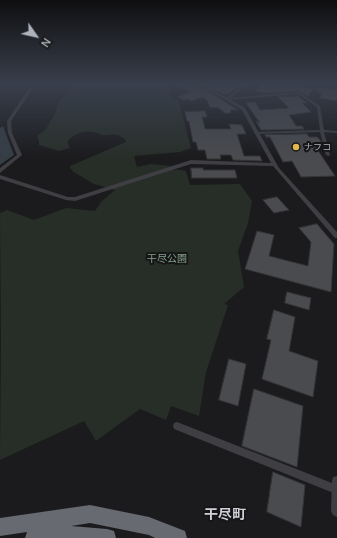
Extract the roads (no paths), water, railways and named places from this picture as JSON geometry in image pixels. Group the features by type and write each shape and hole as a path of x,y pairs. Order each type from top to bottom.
{"highway":[{"path":"0,527 90,514 149,526 178,538"},
{"path":"34,538 39,536 76,535 107,538"}],"street":[{"path":"0,171 20,155 10,133 9,121 17,109"},
{"path":"244,109 274,165 337,236"},
{"path":"320,109 322,131 328,155"},
{"path":"256,133 337,132"},
{"path":"0,177 68,199 75,199 191,162 274,165"},
{"path":"177,426 336,489"},
{"path":"337,481 337,511"}],"place":[{"name":"ナフコ","path":"296,147"}],"district":[{"name":"干尽町","path":"225,515"}],"park label":[{"name":"干尽公園","path":"167,259"}]}
